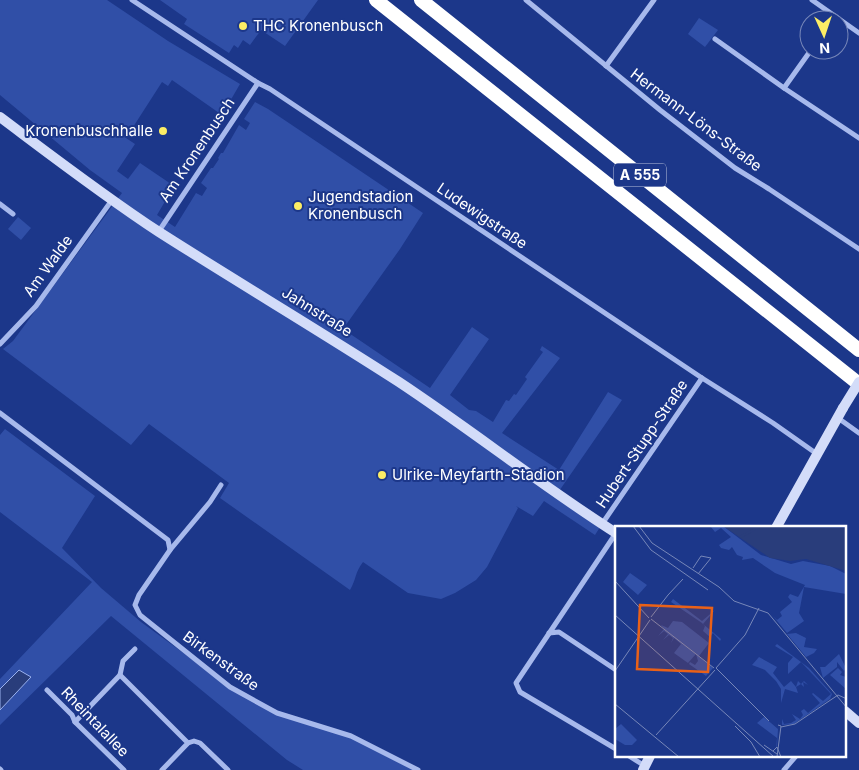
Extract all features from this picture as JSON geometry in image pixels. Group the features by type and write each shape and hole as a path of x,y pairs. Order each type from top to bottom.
{"highway":[{"name":"A 555","path":"376,0 859,383"},
{"name":"A 555","path":"421,0 859,350"}],"street":[{"name":"Ludewigstraße","path":"132,0 270,89 702,378 773,423 817,455"},
{"name":"Hermann-Löns-Straße","path":"526,0 735,168 859,248"},
{"path":"606,66 654,0"},
{"path":"812,0 824,10"},
{"path":"715,39 859,138"},
{"path":"784,88 804,60"},
{"name":"Am Kronenbusch","path":"159,231 258,83"},
{"name":"Jahnstraße","path":"0,116 112,200 420,396 553,492 615,532"},
{"name":"Am Walde","path":"0,344 36,306 112,200"},
{"path":"0,204 13,214"},
{"name":"Hubert-Stupp-Straße","path":"602,524 702,378"},
{"path":"777,526 859,383"},
{"path":"0,413 168,540 170,550"},
{"path":"835,422 859,433"},
{"name":"Birkenstraße","path":"221,485 210,502 170,550 135,601 136,609 150,625 230,687 277,713 351,736 418,770"},
{"path":"615,534 516,683 518,690 615,748"},
{"path":"549,633 559,632 615,669"},
{"path":"75,722 120,675 123,661 135,649"},
{"path":"120,675 188,743"},
{"name":"Rheintalallee","path":"48,690 72,715 75,722 124,770"},
{"path":"846,712 859,723"},
{"path":"162,770 188,743 194,741 200,743 228,770"},
{"path":"633,758 646,764"},
{"path":"784,770 794,758"}],"shaded area":[{"path":"0,0 107,0 168,41 240,84 222,115 172,80 168,86 162,82 126,138 135,144 117,171 128,179 140,163 174,186 157,215 175,227 196,193 202,196 207,188 201,183 219,159 221,153 223,153 239,125 246,130 250,123 244,119 255,102 423,213 400,249 343,329 430,388 472,327 489,339 450,395 469,410 476,411 493,422 506,400 509,401 514,394 516,395 527,379 525,377 543,352 540,350 542,346 560,358 502,433 559,470 608,392 622,400 557,494 602,524 595,535 544,501 533,516 516,506 518,508 487,567 476,580 455,593 441,599 408,593 363,562 358,569 350,590 220,498 229,483 149,424 131,445 3,349 13,341 122,193 90,170 0,95"},
{"name":"THC Kronenbusch","path":"160,0 318,0 285,46 261,30 250,45 243,40 238,48 234,45 229,53 184,24 187,19"},
{"path":"699,18 718,30 705,47 688,34"},
{"path":"18,217 31,228 21,240 8,229"},
{"path":"5,429 95,496 62,548 101,588 141,622 230,687 260,705 347,734 418,770 303,770 287,760 111,616 0,725 0,679 92,582 0,512 0,435"},
{"path":"19,670 31,677 0,710 0,689"}],"place":[{"name":"THC Kronenbusch","path":"243,26"},
{"name":"Kronenbuschhalle","path":"163,131"},
{"name":"Jugendstadion Kronenbusch","path":"298,206"},
{"name":"Ulrike-Meyfarth-Stadion","path":"382,475"}]}
